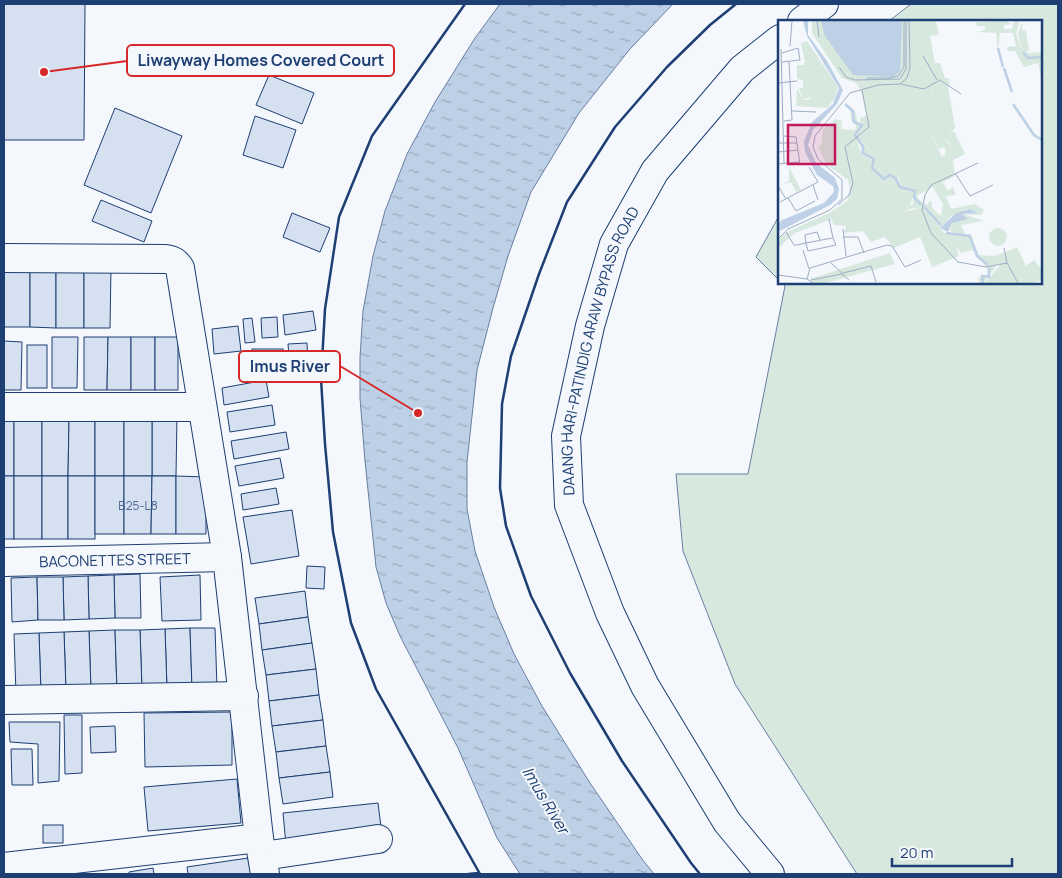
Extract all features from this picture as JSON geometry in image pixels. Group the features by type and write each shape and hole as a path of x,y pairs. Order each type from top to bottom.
{"street":[{"path":"803,20 824,4"},
{"name":"DAANG HARI-PATINDIG ARAW BYPASS ROAD","path":"770,874 722,814 645,686 610,613 569,505 566,436 590,326 614,244 655,171 742,69 778,41"},
{"path":"4,258 166,259 177,263 180,268 227,557 262,856"},
{"path":"4,407 202,408"},
{"name":"BACONETTES STREET","path":"4,562 227,557"},
{"path":"4,700 244,696"},
{"path":"4,867 262,856 378,839"}],"shaded area":[{"path":"911,4 1058,4 1058,874 857,874 735,684 683,551 676,474 748,474 785,286 783,284 1042,284 1042,20 890,20"},
{"path":"778,218 778,279 756,257"}],"water":[{"path":"500,4 673,4 630,49 579,113 531,192 508,256 477,370 467,462 467,509 475,551 494,607 514,654 542,706 590,783 654,874 520,874 497,838 458,748 400,636 386,603 376,567 360,398 363,311 373,256 385,211 407,154 435,102 475,38"}],"building":[{"path":"4,4 85,4 84,140 4,140"},
{"path":"269,75 314,93 302,124 256,105"},
{"path":"115,108 182,136 151,213 84,185"},
{"path":"255,116 296,130 283,168 243,155"},
{"path":"101,200 152,221 144,242 92,221"},
{"path":"292,213 330,228 320,252 283,237"},
{"path":"4,267 30,267 30,327 4,327"},
{"path":"30,267 56,267 56,328 30,327"},
{"path":"56,267 84,267 84,328 56,328"},
{"path":"84,267 111,267 110,328 84,328"},
{"path":"313,311 316,330 285,335 283,315"},
{"path":"277,317 278,337 262,338 261,318"},
{"path":"252,318 255,342 245,343 243,319"},
{"path":"238,326 241,351 214,354 212,329"},
{"path":"52,337 78,337 77,388 52,388"},
{"path":"84,337 108,337 107,390 84,390"},
{"path":"108,337 131,337 131,390 107,390"},
{"path":"131,337 155,337 155,390 131,390"},
{"path":"155,337 178,337 178,390 155,390"},
{"path":"4,341 22,342 21,390 4,390"},
{"path":"307,343 308,367 290,368 288,344"},
{"path":"27,345 47,345 47,388 27,388"},
{"path":"252,349 283,349 283,372 252,372"},
{"path":"266,380 269,397 224,405 222,388"},
{"path":"272,405 275,425 230,432 227,412"},
{"path":"4,411 14,411 14,476 4,476"},
{"path":"14,411 42,411 42,476 14,476"},
{"path":"152,415 177,415 176,476 152,476"},
{"path":"42,419 69,419 68,476 42,476"},
{"path":"69,419 95,419 95,476 68,476"},
{"path":"95,419 124,419 124,476 95,476"},
{"path":"124,419 152,419 152,476 124,476"},
{"path":"286,432 289,449 234,459 231,441"},
{"path":"280,458 284,478 239,486 235,466"},
{"path":"4,476 14,476 14,539 4,539"},
{"path":"14,476 42,476 42,539 14,539"},
{"path":"42,476 68,476 68,539 42,539"},
{"path":"68,476 95,476 95,539 68,539"},
{"path":"95,476 124,476 124,534 95,534"},
{"path":"124,476 152,476 151,534 124,534"},
{"path":"152,476 176,476 176,534 151,534"},
{"path":"176,476 206,477 206,534 176,534"},
{"path":"276,488 279,504 243,510 241,494"},
{"path":"292,510 299,556 251,564 243,517"},
{"path":"307,566 325,567 324,589 306,588"},
{"path":"140,574 141,618 115,618 114,575"},
{"path":"114,575 115,618 89,619 88,576"},
{"path":"200,575 201,620 162,621 160,577"},
{"path":"88,576 89,619 64,620 63,577"},
{"path":"37,577 38,620 12,622 11,578"},
{"path":"37,577 63,577 64,620 38,620"},
{"path":"305,591 308,617 259,624 255,598"},
{"path":"308,617 312,643 262,650 259,624"},
{"path":"190,628 192,689 167,689 165,629"},
{"path":"190,628 215,628 217,688 192,689"},
{"path":"165,629 167,689 142,690 140,630"},
{"path":"115,630 117,691 91,691 89,631"},
{"path":"115,630 140,630 142,690 117,691"},
{"path":"89,631 91,691 66,692 64,632"},
{"path":"64,632 66,692 41,693 39,633"},
{"path":"39,633 41,693 16,694 14,634"},
{"path":"312,643 316,669 266,675 262,650"},
{"path":"316,669 319,695 269,701 266,675"},
{"path":"319,695 323,720 272,726 269,701"},
{"path":"232,712 232,765 145,767 144,713"},
{"path":"64,715 82,715 82,773 65,774"},
{"path":"323,720 326,746 276,752 272,726"},
{"path":"9,722 60,722 59,781 38,783 38,744 10,742"},
{"path":"115,726 116,752 91,753 90,727"},
{"path":"326,746 330,772 279,778 276,752"},
{"path":"11,749 32,749 33,785 12,785"},
{"path":"330,772 333,797 283,804 279,778"},
{"path":"237,779 241,823 148,831 144,787"},
{"path":"378,803 382,835 286,845 283,813"},
{"path":"43,825 63,825 63,843 43,843"},
{"path":"248,858 251,874 188,874 187,867"},
{"path":"153,868 154,874 129,874 129,872"}],"wall":[{"path":"465,4 372,136 339,217 325,309 321,379 333,532 351,623 376,689 480,874"},
{"path":"700,874 622,761 570,673 531,596 506,526 500,488 502,404 511,356 539,274 567,202 615,127 667,67 710,25 736,4"},
{"path":"468,874 479,873"}],"place":[{"name":"Liwayway Homes Covered Court","path":"44,72"},
{"name":"Imus River","path":"418,413"}]}
